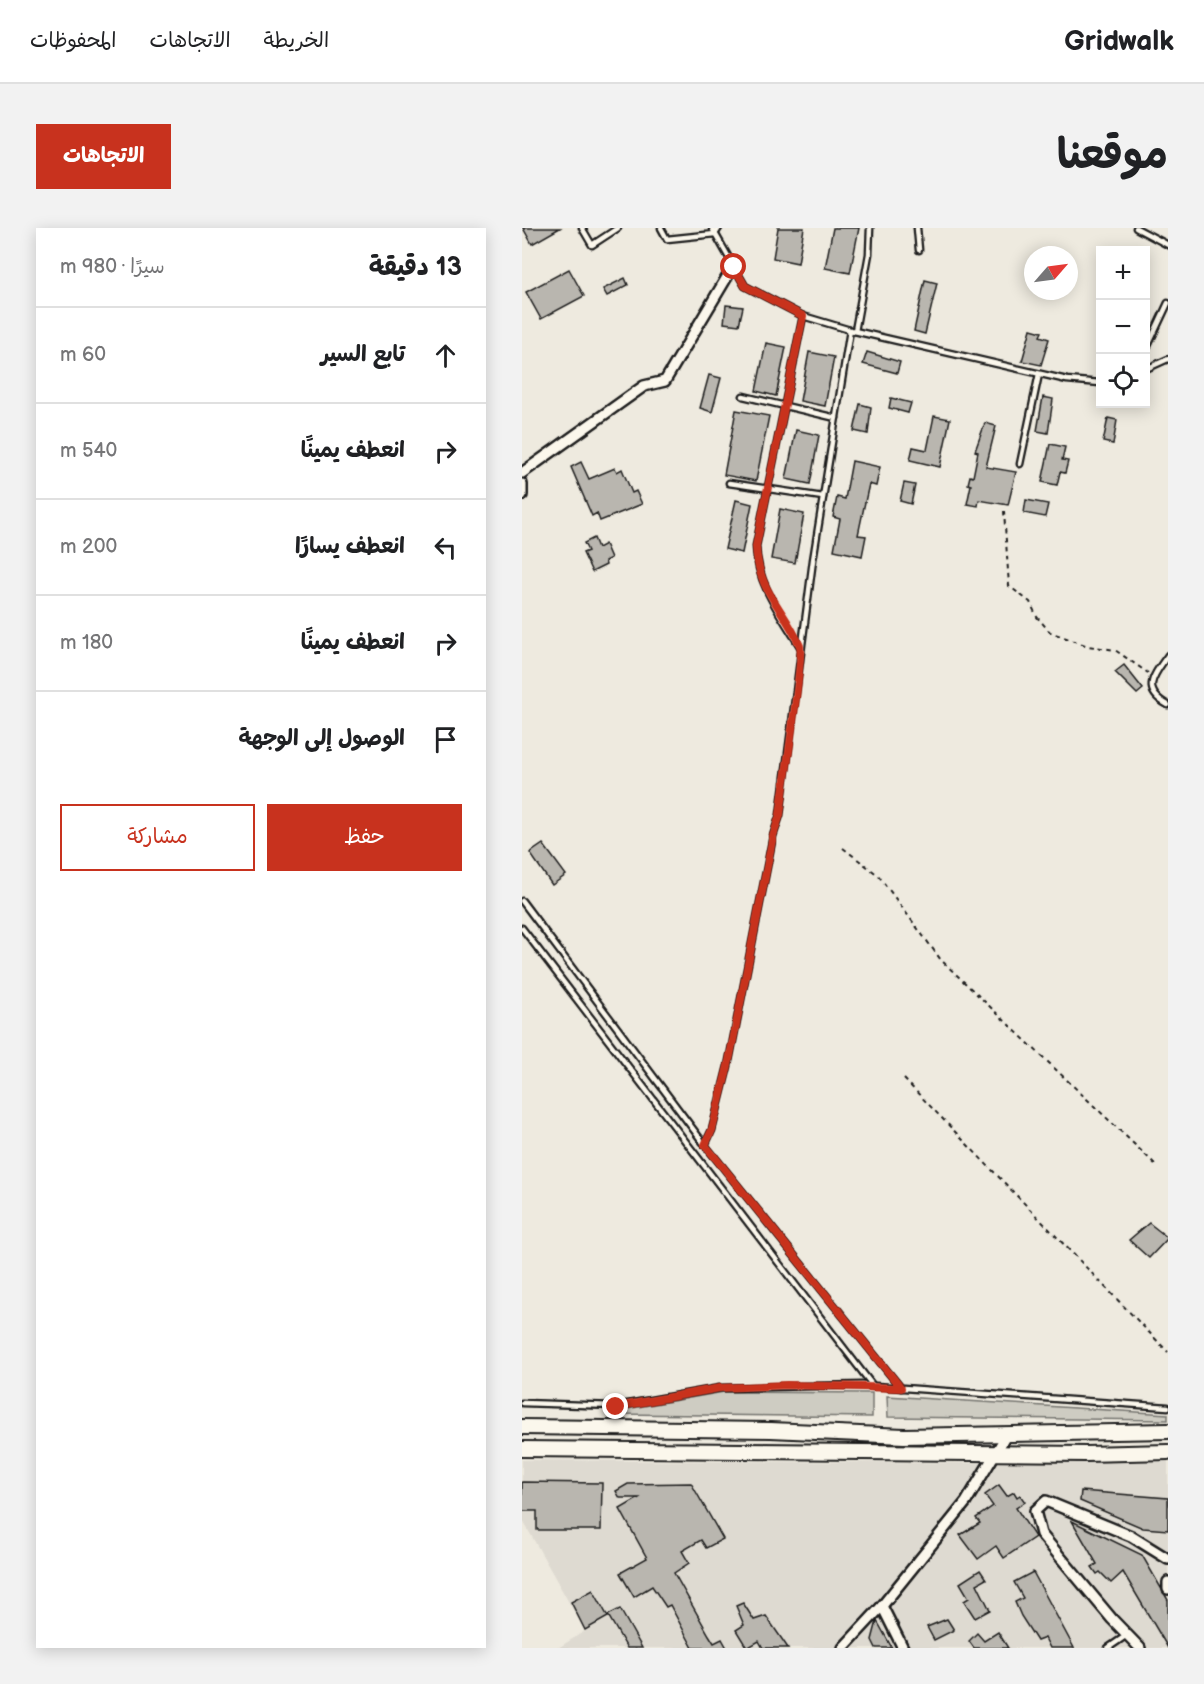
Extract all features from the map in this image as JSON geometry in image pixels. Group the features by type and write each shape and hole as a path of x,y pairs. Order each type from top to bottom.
{"main road":[{"path":"522,1427 771,1430 904,1437 1168,1431"},
{"path":"522,1449 1168,1452"}],"street":[{"path":"522,473 644,386 665,381 734,267"},
{"path":"522,484 522,495"},
{"path":"843,1648 882,1606 966,1502 1007,1434"},
{"path":"1140,1648 1041,1534 1035,1511 1046,1501 1131,1536 1168,1559"},
{"path":"1168,1582 1168,1589"},
{"path":"882,1606 903,1648"}],"lane":[{"path":"582,228 592,245 618,228"},
{"path":"661,228 667,239 716,234"},
{"path":"712,228 745,286 803,316 1039,374 1096,383"},
{"path":"716,234 719,228"},
{"path":"705,1145 712,1130 728,1066 773,836 780,815 823,498 836,418 869,254 870,228"},
{"path":"917,228 919,250"},
{"path":"1136,228 1168,245"},
{"path":"1150,341 1168,303"},
{"path":"801,648 763,584 757,567 756,546 803,316"},
{"path":"1150,367 1168,359"},
{"path":"1020,464 1039,374"},
{"path":"743,396 836,418"},
{"path":"729,483 823,498"},
{"path":"1168,655 1152,677 1150,684 1158,700 1168,705"},
{"path":"522,901 705,1145 901,1388"},
{"path":"522,928 873,1386"},
{"path":"522,1403 616,1407 720,1388 787,1385 873,1386 1168,1407"},
{"path":"1108,1648 1127,1635"}],"path":[{"path":"1004,511 1010,586 1030,602 1037,617 1050,632 1088,646 1115,650 1124,654 1152,677"},
{"path":"843,848 878,875 941,960 1157,1166"},
{"path":"904,1079 1168,1352"}],"shaded area":[{"path":"724,1392 872,1393 872,1417 618,1414 621,1410"},
{"path":"887,1396 1168,1414 1168,1420 888,1417"},
{"path":"1168,1457 1168,1648 558,1648 585,1631 522,1519 522,1460 991,1463"}],"building":[{"path":"523,228 560,228 532,244"},
{"path":"778,228 804,228 798,263 773,258"},
{"path":"833,228 859,228 850,273 825,268"},
{"path":"569,269 584,296 541,319 526,292"},
{"path":"625,278 628,285 607,296 603,289"},
{"path":"925,280 937,283 925,334 914,331"},
{"path":"726,305 743,307 739,325 724,323"},
{"path":"1031,329 1042,332 1040,336 1049,339 1041,365 1022,361"},
{"path":"766,343 786,347 776,396 756,391"},
{"path":"809,352 834,357 825,406 800,401"},
{"path":"867,352 900,362 897,373 863,364"},
{"path":"709,375 721,378 712,412 700,408"},
{"path":"1043,397 1053,399 1048,433 1037,431"},
{"path":"891,398 911,403 908,413 889,408"},
{"path":"860,404 871,407 868,434 854,431"},
{"path":"736,410 769,416 756,481 724,475"},
{"path":"934,416 950,419 940,467 910,460 913,447 927,450"},
{"path":"1108,418 1117,420 1113,444 1103,442"},
{"path":"985,423 996,426 986,467 1016,472 1008,505 979,500 978,506 967,504 971,485 968,484 970,476 973,477 978,452 975,451"},
{"path":"796,430 819,435 810,484 786,479"},
{"path":"1050,444 1065,447 1062,460 1068,461 1065,473 1060,472 1057,485 1042,482"},
{"path":"852,461 880,467 876,486 869,484 858,535 866,536 862,556 834,550 840,519 833,517 837,497 845,499"},
{"path":"581,462 589,479 615,468 617,472 622,469 632,493 636,491 642,504 600,521 597,513 592,516 571,467"},
{"path":"904,483 915,485 911,504 900,501"},
{"path":"736,500 752,504 742,553 725,549"},
{"path":"1026,500 1048,504 1045,517 1024,513"},
{"path":"780,509 804,514 795,563 771,559"},
{"path":"594,538 598,548 605,544 611,558 605,561 606,565 592,572 583,553 588,551 584,543"},
{"path":"1124,665 1143,689 1137,694 1115,672"},
{"path":"543,844 566,875 552,885 530,853"},
{"path":"1149,1223 1168,1238 1149,1258 1129,1240"},
{"path":"522,1482 602,1483 601,1530 537,1530 537,1511 522,1511"},
{"path":"691,1483 723,1539 706,1548 701,1540 682,1551 689,1563 674,1573 714,1643 722,1639 727,1648 693,1648 670,1605 666,1607 652,1586 634,1597 620,1573 647,1558 620,1509 639,1498 620,1498 616,1491 628,1484"},
{"path":"999,1485 1007,1496 1014,1492 1017,1497 1020,1495 1025,1502 1016,1508 1035,1537 1004,1558 996,1546 978,1559 960,1535 980,1523 976,1518 993,1506 985,1495"},
{"path":"1081,1491 1168,1498 1168,1530 1143,1528 1080,1501"},
{"path":"1072,1521 1142,1555 1168,1600 1168,1648 1123,1572 1111,1583 1100,1572 1097,1574 1092,1567 1097,1564"},
{"path":"980,1570 986,1579 977,1584 990,1610 975,1618 964,1601 969,1598 960,1583"},
{"path":"1033,1572 1074,1648 1050,1648 1045,1638 1037,1641 1021,1616 1015,1602 1023,1598 1014,1582"},
{"path":"593,1590 608,1617 585,1630 571,1602"},
{"path":"743,1603 754,1620 766,1616 788,1648 763,1648 759,1641 747,1648 736,1630 744,1625 736,1606"},
{"path":"620,1609 642,1648 627,1648 608,1615"},
{"path":"947,1619 954,1630 934,1640 927,1627"},
{"path":"877,1621 892,1648 876,1648 872,1640"},
{"path":"998,1632 1008,1648 974,1648 969,1641 977,1633 984,1641"}],"route":[{"path":"616,1407 720,1388 862,1385 901,1388 705,1145 712,1130 728,1066 773,836 780,815 801,648 763,584 757,567 756,546 803,316 745,286 734,267"}]}
